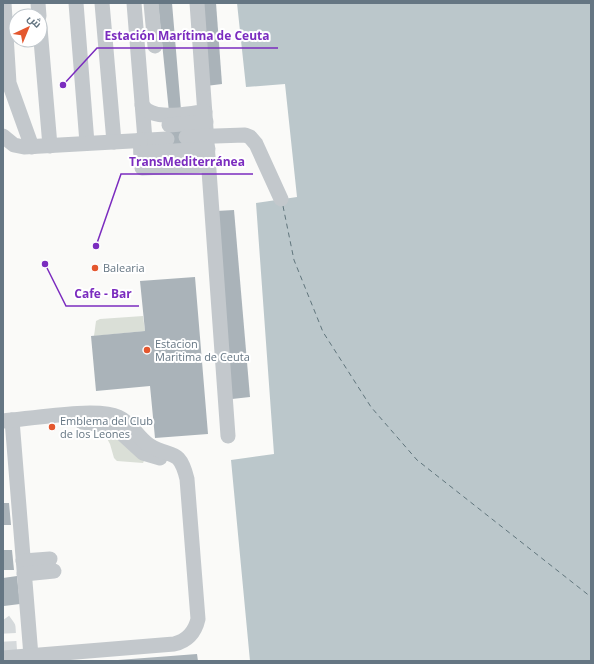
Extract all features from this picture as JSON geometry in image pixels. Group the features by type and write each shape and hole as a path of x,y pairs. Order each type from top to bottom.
{"lane":[{"path":"4,3 9,84 32,147"},
{"path":"76,3 87,144"},
{"path":"102,3 114,142"},
{"path":"134,3 143,111 142,148"},
{"path":"151,3 155,46"},
{"path":"197,3 228,436"},
{"path":"42,48 50,146"},
{"path":"143,111 154,125 207,140"},
{"path":"3,136 14,145 32,147 114,142 142,148 207,140 240,134 250,137 256,144 281,199"},
{"path":"186,138 207,140"},
{"path":"142,148 167,139"},
{"path":"3,658 31,656 102,656 174,644 185,640 194,631 198,619 188,488 176,468 168,460 143,453 110,426 82,418 7,420 24,568 31,656"},
{"path":"24,568 52,565"}],"shaded area":[{"path":"237,3 591,3 591,661 250,661 231,460 274,454 256,203 297,197 285,84 246,87"},
{"path":"143,316 145,331 94,336 96,321 100,319"},
{"path":"106,430 144,461 143,463 117,461 114,458 110,444 104,433"}],"building":[{"path":"158,3 172,3 182,122 186,137 186,169 172,172 167,140 170,122"},
{"path":"199,3 216,3 222,84 206,86"},
{"path":"234,210 250,397 232,399 216,211"},
{"name":"Estacion Maritima de Ceuta","path":"195,277 208,434 155,438 150,386 96,391 91,336 145,331 140,281"},
{"path":"3,503 9,503 11,525 3,525"},
{"path":"3,550 12,550 14,570 3,570"},
{"path":"17,576 20,604 4,606 3,578"},
{"path":"197,654 198,661 118,661 118,660"}],"ferry route":[{"path":"283,206 294,260 323,332 371,407 417,460 591,597"}],"tunnel":[{"path":"3,620 8,627 10,658"}],"place":[{"name":"Estación Marítima de Ceuta","path":"63,85"},
{"name":"TransMediterránea","path":"96,246"},
{"name":"Cafe - Bar","path":"45,264"},
{"name":"Balearia","path":"95,268"},
{"name":"Estacion Maritima de Ceuta","path":"147,350"},
{"name":"Emblema del Club de los Leones","path":"52,427"}]}
